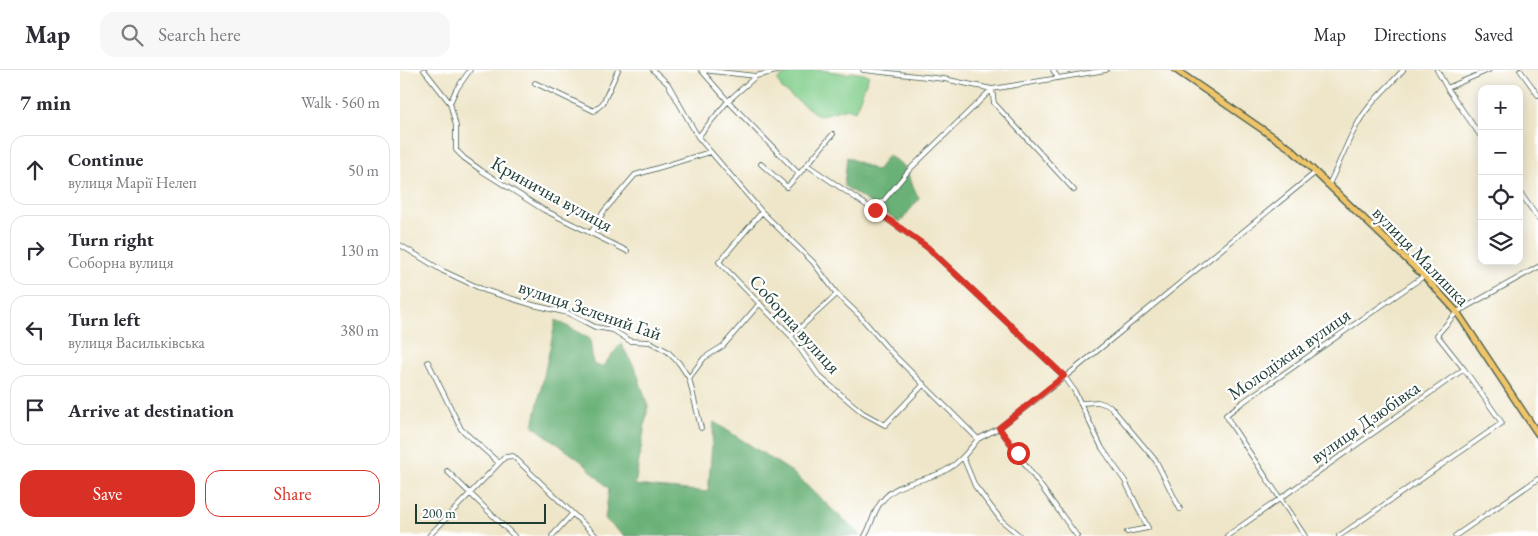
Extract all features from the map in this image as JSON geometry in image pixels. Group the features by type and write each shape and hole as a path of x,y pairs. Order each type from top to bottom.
{"main road":[{"name":"вулиця Малишка","path":"1176,70 1291,148 1424,276 1457,312 1538,434"}],"street":[{"name":"Кринична вулиця","path":"424,70 450,103 456,126 456,150 464,158 482,172 544,210 627,251"},
{"path":"450,103 456,90 470,70"},
{"path":"536,83 594,111 603,103 618,70"},
{"path":"653,70 668,84 698,137 762,212 813,262 837,294 890,351 978,439"},
{"path":"701,70 756,76 781,70"},
{"path":"701,70 728,101 799,174"},
{"path":"863,70 944,79 992,89 1106,70"},
{"path":"1053,70 1058,78"},
{"path":"1328,184 1368,108 1403,70"},
{"path":"1437,70 1447,88 1478,132"},
{"path":"1447,88 1489,70"},
{"path":"1520,70 1538,95"},
{"path":"698,137 728,101 756,76"},
{"path":"992,89 994,103 1074,190"},
{"path":"875,210 910,169 992,89"},
{"path":"761,164 787,187 833,134"},
{"path":"591,233 604,211 635,175 710,152"},
{"path":"807,165 927,247 1064,376 1074,390 1102,448 1125,481 1148,528 1127,532"},
{"path":"865,536 872,517 881,502 891,492 912,481 948,470 963,457 978,439 999,428 1082,363 1316,172"},
{"path":"1523,197 1538,218"},
{"name":"Соборна вулиця","path":"762,212 719,262 791,336 819,376 863,413 885,424 924,384"},
{"name":"вулиця Зелений Гай","path":"400,245 443,271 484,290 533,305 568,313 595,327 612,330 630,341 650,342 667,352 679,364 688,378 701,428"},
{"path":"1339,536 1502,423 1464,369 1437,335 1457,312 1538,267"},
{"name":"Молодіжна вулиця","path":"1281,499 1226,415 1424,276"},
{"path":"791,336 837,294"},
{"path":"688,378 704,358 723,346 760,303"},
{"path":"428,362 461,429 499,463"},
{"name":"вулиця Дзюбівка","path":"1227,536 1464,369"},
{"path":"1080,403 1098,402 1110,406 1156,461 1180,509"},
{"path":"999,428 1077,536"},
{"path":"429,536 504,457 514,456 596,536"},
{"path":"963,457 976,486 1002,521 1020,536"},
{"path":"447,472 514,536"},
{"path":"1454,536 1538,479"},
{"path":"1281,499 1305,536"},
{"path":"552,536 572,514"}],"green space":[{"path":"822,70 869,75 855,111 847,108 819,116 782,89 777,80 791,71"},
{"path":"888,155 904,166 919,199 900,222 844,186 847,157 877,171"},
{"path":"556,320 590,339 593,364 602,367 621,344 636,370 648,406 635,485 708,492 714,422 792,472 861,536 624,536 605,519 609,489 581,461 533,426"}],"route":[{"path":"875,210 927,247 1064,376 999,428 1018,453"}]}
